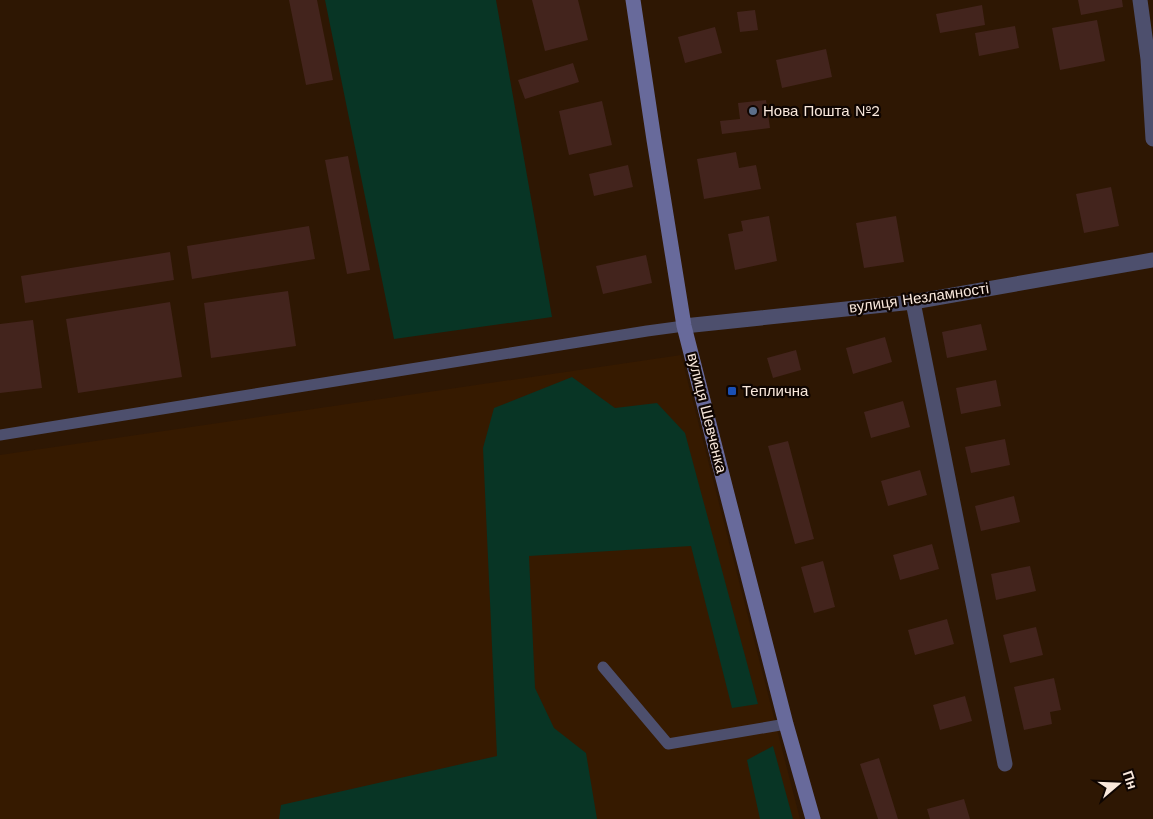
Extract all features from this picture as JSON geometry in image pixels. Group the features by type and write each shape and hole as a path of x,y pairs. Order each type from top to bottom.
{"street":[{"name":"вулиця Шевченка","path":"633,0 684,326 786,724 813,819"},
{"path":"1140,0 1148,58 1153,139"},
{"name":"вулиця Незламності","path":"684,326 913,302 1153,260"},
{"path":"913,302 1005,764"}],"lane":[{"path":"0,435 684,326"},
{"path":"603,667 668,744 786,724"}],"shaded area":[{"path":"681,355 800,819 0,819 0,455"}],"green space":[{"path":"325,0 496,0 552,317 394,339"},
{"path":"572,377 615,408 657,403 685,433 758,704 732,708 691,546 529,556 535,688 554,728 586,753 597,819 279,819 281,805 497,756 483,448 494,408"},
{"path":"773,746 793,819 760,819 747,760"}],"building":[{"path":"289,0 317,0 333,80 306,85"},
{"path":"532,0 578,0 588,40 545,51"},
{"path":"1078,0 1122,0 1123,7 1081,15"},
{"path":"982,5 985,25 940,33 936,14"},
{"path":"755,10 758,30 740,32 737,12"},
{"path":"1097,20 1105,61 1060,70 1052,28"},
{"path":"1015,26 1019,48 979,56 975,33"},
{"path":"715,27 722,53 685,63 678,37"},
{"path":"826,49 832,77 782,88 776,60"},
{"path":"573,63 579,82 525,99 518,80"},
{"name":"Нова Пошта №2","path":"766,100 770,128 722,134 720,121 740,119 738,103"},
{"path":"602,101 612,145 569,155 559,111"},
{"path":"736,152 739,168 756,165 761,189 704,199 697,159"},
{"path":"348,156 370,270 347,274 325,160"},
{"path":"628,165 633,187 594,196 589,174"},
{"path":"1111,187 1119,226 1084,233 1076,194"},
{"path":"769,216 777,261 735,270 728,234 743,231 741,221"},
{"path":"896,216 904,262 864,268 856,223"},
{"path":"309,226 315,259 192,279 187,246"},
{"path":"170,252 174,280 25,303 21,276"},
{"path":"646,255 652,283 603,294 596,266"},
{"path":"288,291 296,346 211,358 204,303"},
{"path":"170,302 182,377 78,393 66,319"},
{"path":"33,320 42,388 0,393 0,324"},
{"path":"981,324 987,350 947,358 942,332"},
{"path":"885,337 892,362 853,374 846,348"},
{"path":"796,350 801,370 773,378 767,358"},
{"path":"996,380 1001,406 961,414 956,388"},
{"path":"903,401 910,427 871,438 864,412"},
{"path":"1005,439 1010,465 971,473 965,447"},
{"path":"788,441 814,539 795,544 768,446"},
{"path":"920,470 927,495 888,506 881,481"},
{"path":"1014,496 1020,522 981,531 975,506"},
{"path":"932,544 939,569 900,580 893,555"},
{"path":"823,561 835,607 814,613 801,567"},
{"path":"1030,566 1036,591 996,600 991,574"},
{"path":"947,619 954,644 915,655 908,630"},
{"path":"1036,627 1043,655 1010,663 1003,635"},
{"path":"1054,678 1061,710 1050,712 1052,724 1024,730 1014,687"},
{"path":"965,696 972,721 940,730 933,705"},
{"path":"879,758 898,819 878,819 860,764"},
{"path":"964,799 970,819 930,819 927,809"}],"place":[{"name":"Нова Пошта №2","path":"753,111"},
{"name":"Теплична","path":"732,391"}]}
